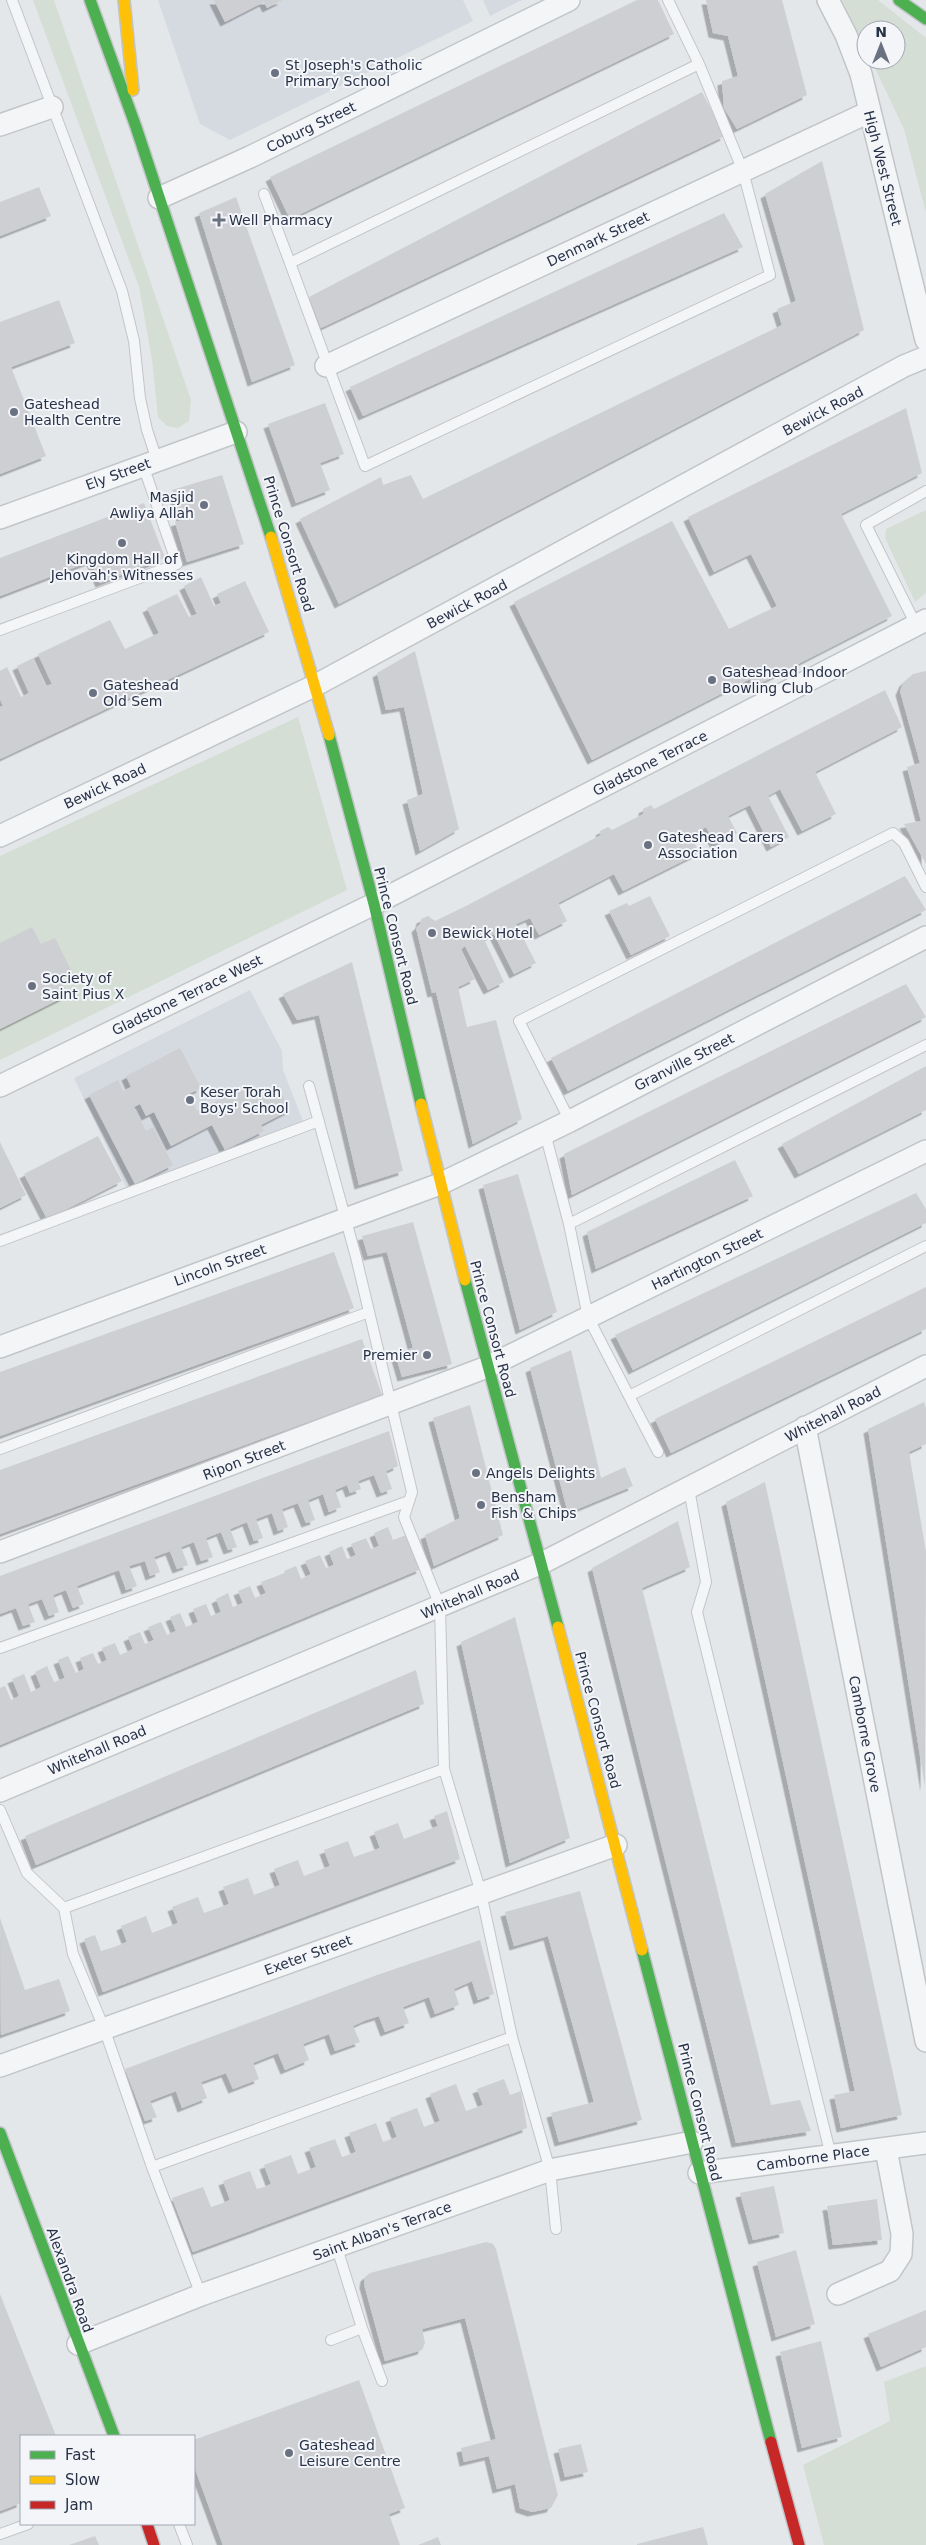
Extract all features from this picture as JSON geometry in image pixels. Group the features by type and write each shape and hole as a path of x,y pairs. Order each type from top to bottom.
{"street":[{"name":"Prince Consort Road","path":"90,0 136,127 236,432 256,487 316,685 374,904 440,1184 487,1367 542,1563 699,2174 799,2545"},
{"name":"Prince Consort Road","path":"124,0 136,127"},
{"name":"Coburg Street","path":"159,198 250,157 569,0"},
{"name":"High West Street","path":"828,0 852,50 926,340"},
{"path":"899,0 926,19"},
{"path":"0,125 52,107"},
{"name":"Denmark Street","path":"326,366 869,112"},
{"name":"Bewick Road","path":"0,836 316,685 896,371 926,357"},
{"name":"Ely Street","path":"0,518 236,432"},
{"name":"Gladstone Terrace","path":"374,904 921,623"},
{"name":"Gladstone Terrace West","path":"0,1086 374,904"},
{"name":"Granville Street","path":"440,1184 570,1122 926,937"},
{"name":"Hartington Street","path":"487,1367 924,1156"},
{"name":"Lincoln Street","path":"0,1347 440,1184"},
{"name":"Whitehall Road","path":"0,1790 542,1563 926,1366"},
{"name":"Ripon Street","path":"0,1552 487,1367"},
{"name":"Camborne Grove","path":"804,1427 926,2040"},
{"name":"Exeter Street","path":"0,2066 616,1845"},
{"name":"Alexandra Road","path":"0,2133 114,2435"},
{"name":"Saint Alban's Terrace","path":"78,2344 201,2295 337,2248 550,2170 692,2142"},
{"name":"Camborne Place","path":"699,2174 926,2143"},
{"path":"838,2294 890,2271 901,2254 902,2234 886,2149"},
{"path":"147,2525 154,2545"}],"lane":[{"path":"0,630 177,564 150,462 140,398 134,341 122,291 12,0"},
{"path":"264,194 326,366 365,466 770,275 744,171 699,64 668,0"},
{"path":"290,262 699,64"},
{"path":"921,623 866,525 926,491"},
{"path":"570,1122 520,1021 893,833 904,843 926,887"},
{"path":"568,1224 926,1045"},
{"path":"310,1086 369,1312 412,1492 404,1517 440,1606 444,1769 481,1893 512,2037 550,2170 556,2229"},
{"path":"0,1241 319,1122"},
{"path":"546,1133 588,1317 658,1452"},
{"path":"629,1396 926,1246"},
{"path":"0,1449 369,1312"},
{"path":"689,1489 706,1582 697,1612 831,2156"},
{"path":"0,1648 409,1501"},
{"path":"64,1908 444,1769"},
{"path":"0,1810 27,1873 64,1908 74,1954 104,2028 152,2167 201,2295"},
{"path":"152,2167 512,2037"},
{"path":"337,2248 362,2328 382,2381"},
{"path":"331,2340 362,2328"},
{"path":"0,2534 25,2525"},
{"path":"180,2525 187,2545"}],"shaded area":[{"path":"33,0 54,0 191,400 189,421 178,428 167,426 158,417 152,360 139,287"},
{"name":"St Joseph's Catholic Primary School","path":"158,0 463,0 473,21 230,140 200,124"},
{"path":"483,0 522,0 490,16"},
{"path":"842,0 878,0 903,20 856,20 856,29"},
{"path":"906,22 926,38 926,213 904,129 876,70 906,70"},
{"path":"926,510 926,593 915,602 885,538 886,529"},
{"path":"298,717 347,890 0,1060 0,856"},
{"name":"Keser Torah Boys' School","path":"250,990 282,1051 283,1070 303,1121 127,1189 74,1078"},
{"path":"926,2366 926,2545 824,2545 803,2465 890,2421 884,2382"}],"building":[{"path":"214,0 283,0 267,8 264,2 225,22"},
{"path":"637,0 658,0 674,34 290,219 270,177"},
{"path":"706,0 782,0 807,95 737,129 724,108 722,81 738,76 728,36 713,33"},
{"path":"702,92 725,136 321,328 309,297"},
{"path":"822,161 864,330 339,604 300,519 381,477 383,485 411,475 423,499 782,325 777,309 796,301 765,194"},
{"path":"39,187 51,216 0,236 0,202"},
{"path":"236,197 295,365 252,382 199,213"},
{"path":"724,213 743,247 363,416 350,387"},
{"name":"Gateshead Health Centre","path":"59,300 75,343 11,367 46,456 0,474 0,322"},
{"path":"325,403 344,454 320,463 330,490 296,503 268,424"},
{"path":"906,408 922,473 841,514 892,616 753,687 750,679 592,760 514,602 672,521 729,629 777,606 751,554 714,572 688,517"},
{"name":"Masjid Awliya Allah","path":"222,475 244,544 187,562 175,522 182,520 172,490"},
{"path":"144,503 165,558 100,583 91,561 0,596 0,558"},
{"path":"201,577 214,606 221,603 217,594 245,581 269,632 0,759 0,707 3,706 0,699 0,671 7,667 21,697 29,693 17,666 33,658 46,686 52,684 38,654 110,620 125,649 159,633 147,608 177,594 189,617 197,614 184,586"},
{"path":"415,651 459,829 420,851 407,800 423,794 404,707 386,710 377,673"},
{"path":"926,671 926,864 904,824 921,821 907,767 920,763 900,691 904,682 913,674"},
{"path":"885,690 902,727 815,772 836,814 802,831 780,789 768,796 789,837 771,847 750,805 728,816 737,833 715,844 706,827 691,835 699,853 623,891 614,874 558,903 567,921 539,935 530,918 516,924 536,963 514,974 494,934 484,939 504,982 488,990 465,946 461,949 475,979 458,987 467,1027 496,1020 522,1119 473,1144 436,992 432,993 416,928 420,924 421,919 428,916 435,921 466,906 601,835 600,831 608,827 612,830 643,814 643,809 651,805 654,809"},
{"path":"905,876 926,910 568,1091 551,1058"},
{"path":"650,896 670,936 631,955 609,911 627,903 629,906"},
{"name":"Society of Saint Pius X","path":"32,927 41,944 55,938 71,970 59,977 68,995 0,1029 0,943"},
{"path":"352,962 403,1171 359,1185 319,1015 297,1020 283,994"},
{"path":"906,984 926,1017 572,1195 564,1154"},
{"path":"180,1048 201,1088 189,1094 197,1111 242,1088 249,1101 278,1086 290,1110 261,1125 264,1131 225,1150 212,1125 171,1146 154,1112 146,1116 140,1104 134,1107 146,1131 153,1127 173,1165 135,1184 89,1095 118,1080 123,1091 131,1087 126,1076"},
{"path":"926,1066 926,1110 799,1174 782,1144"},
{"path":"98,1136 122,1181 47,1219 24,1174"},
{"path":"0,1142 26,1195 0,1208"},
{"path":"735,1160 753,1196 596,1269 587,1232"},
{"path":"518,1174 557,1312 520,1330 483,1185"},
{"path":"916,1193 926,1209 926,1223 633,1370 615,1335"},
{"path":"413,1222 452,1364 402,1377 395,1353 413,1348 387,1252 368,1256 362,1236"},
{"path":"334,1252 354,1308 0,1436 0,1372"},
{"path":"926,1287 926,1329 671,1453 655,1419"},
{"path":"362,1339 382,1395 0,1534 0,1470"},
{"path":"571,1350 601,1478 625,1467 633,1486 568,1513 530,1368"},
{"path":"924,1402 926,1408 926,1444 909,1452 926,1552 925,1787 868,1429"},
{"path":"470,1405 503,1535 434,1566 425,1535 460,1518 433,1418"},
{"path":"389,1431 398,1466 386,1471 392,1489 381,1493 374,1475 358,1481 361,1489 350,1493 347,1485 335,1490 341,1507 329,1512 323,1494 308,1500 315,1520 306,1523 298,1503 282,1509 288,1527 278,1531 272,1513 256,1519 263,1538 254,1541 247,1522 230,1529 237,1547 228,1550 221,1532 206,1538 213,1557 201,1561 194,1542 181,1547 188,1565 177,1569 170,1551 154,1557 160,1572 150,1576 145,1561 129,1566 137,1586 126,1590 119,1570 77,1586 84,1604 73,1608 66,1590 53,1595 59,1612 49,1616 42,1599 28,1604 35,1622 23,1626 16,1608 0,1614 0,1576"},
{"path":"765,1482 902,2115 841,2128 834,2095 855,2091 726,1502"},
{"path":"678,1521 690,1567 642,1588 771,2105 800,2100 811,2131 736,2143 592,1568"},
{"path":"388,1527 393,1540 406,1535 421,1569 0,1745 0,1688 5,1686 11,1700 19,1696 12,1679 24,1674 31,1692 41,1687 35,1672 47,1666 54,1682 65,1678 58,1660 68,1656 76,1673 84,1669 80,1658 93,1653 98,1664 107,1660 102,1648 115,1643 120,1655 133,1649 128,1637 140,1632 145,1644 154,1640 148,1627 161,1622 167,1635 176,1631 170,1617 180,1613 186,1627 198,1622 193,1609 206,1604 211,1616 221,1612 216,1599 228,1593 233,1607 243,1603 238,1591 250,1586 255,1598 266,1593 261,1582 285,1573 284,1571 296,1566 301,1579 311,1574 305,1561 320,1555 326,1568 334,1565 329,1552 342,1546 347,1559 356,1555 351,1544 366,1538 371,1549 379,1546 374,1533"},
{"path":"515,1617 570,1838 510,1863 461,1642"},
{"path":"416,1670 424,1704 36,1865 25,1836"},
{"path":"447,1811 460,1859 103,1992 84,1939 95,1935 101,1951 114,1947 127,1942 121,1926 146,1916 152,1933 178,1923 172,1907 198,1897 204,1913 229,1904 223,1887 248,1878 254,1895 280,1885 274,1869 298,1860 304,1876 330,1866 324,1850 348,1841 354,1857 380,1848 374,1832 398,1823 404,1839 438,1826 434,1816"},
{"path":"580,1891 642,2120 559,2142 551,2113 594,2102 548,1936 514,1946 505,1912"},
{"path":"0,1918 25,1990 59,1979 70,2011 1,2035"},
{"path":"480,1940 494,1994 478,2000 472,1981 454,1989 459,2005 435,2014 429,1997 403,2007 409,2023 385,2032 379,2016 366,2020 353,2026 360,2042 335,2051 329,2034 303,2044 309,2060 285,2070 278,2053 253,2063 259,2079 233,2089 226,2073 201,2082 207,2098 182,2108 176,2091 150,2101 157,2117 145,2121 125,2069 377,1975"},
{"path":"504,2079 510,2095 521,2091 527,2128 193,2252 172,2198 203,2187 211,2207 223,2203 230,2200 223,2181 250,2171 257,2189 264,2187 271,2184 264,2165 291,2155 298,2174 316,2167 309,2148 335,2139 342,2157 356,2152 349,2133 376,2123 383,2142 397,2137 390,2118 417,2108 424,2127 440,2121 430,2094 456,2084 466,2111 483,2105 477,2089"},
{"path":"774,2186 784,2233 753,2240 740,2193"},
{"path":"877,2199 882,2240 833,2245 827,2206"},
{"path":"486,2242 493,2244 496,2249 558,2495 551,2508 532,2512 520,2508 515,2484 497,2489 489,2456 464,2462 461,2448 496,2439 465,2318 422,2329 425,2343 422,2350 385,2361 364,2284 365,2277 370,2273"},
{"path":"796,2250 815,2324 776,2337 757,2262"},
{"path":"0,2294 56,2435 20,2435 20,2503 0,2511"},
{"path":"926,2310 926,2347 881,2367 868,2334"},
{"path":"821,2341 842,2437 802,2448 780,2352"},
{"name":"Gateshead Leisure Centre","path":"359,2380 405,2508 389,2514 400,2545 223,2545 195,2469 195,2440"},
{"path":"581,2444 588,2472 565,2477 558,2449"},
{"path":"703,2527 708,2545 637,2545 637,2544"},
{"path":"95,2536 99,2545 69,2545"},
{"path":"438,2537 441,2545 418,2545"}],"traffic: fast":[{"path":"90,0 136,127 271,537"},
{"path":"899,0 926,19"},
{"path":"329,735 374,904 421,1104"},
{"path":"465,1280 558,1627"},
{"path":"642,1950 771,2442"},
{"path":"0,2133 114,2435"}],"traffic: slow":[{"path":"124,0 133,90"},
{"path":"271,537 329,735"},
{"path":"421,1104 465,1280"},
{"path":"558,1627 642,1950"}],"traffic: jam":[{"path":"771,2442 799,2545"},
{"path":"147,2525 154,2545"}],"place":[{"name":"St Joseph's Catholic Primary School","path":"275,73"},
{"name":"Well Pharmacy","path":"219,220"},
{"name":"Gateshead Health Centre","path":"14,412"},
{"name":"Masjid Awliya Allah","path":"204,505"},
{"name":"Kingdom Hall of Jehovah's Witnesses","path":"122,543"},
{"name":"Gateshead Indoor Bowling Club","path":"712,680"},
{"name":"Gateshead Old Sem","path":"93,693"},
{"name":"Gateshead Carers Association","path":"648,845"},
{"name":"Bewick Hotel","path":"432,933"},
{"name":"Society of Saint Pius X","path":"32,986"},
{"name":"Keser Torah Boys' School","path":"190,1100"},
{"name":"Premier","path":"427,1355"},
{"name":"Angels Delights","path":"476,1473"},
{"name":"Bensham Fish & Chips","path":"481,1505"},
{"name":"Gateshead Leisure Centre","path":"289,2453"}]}
